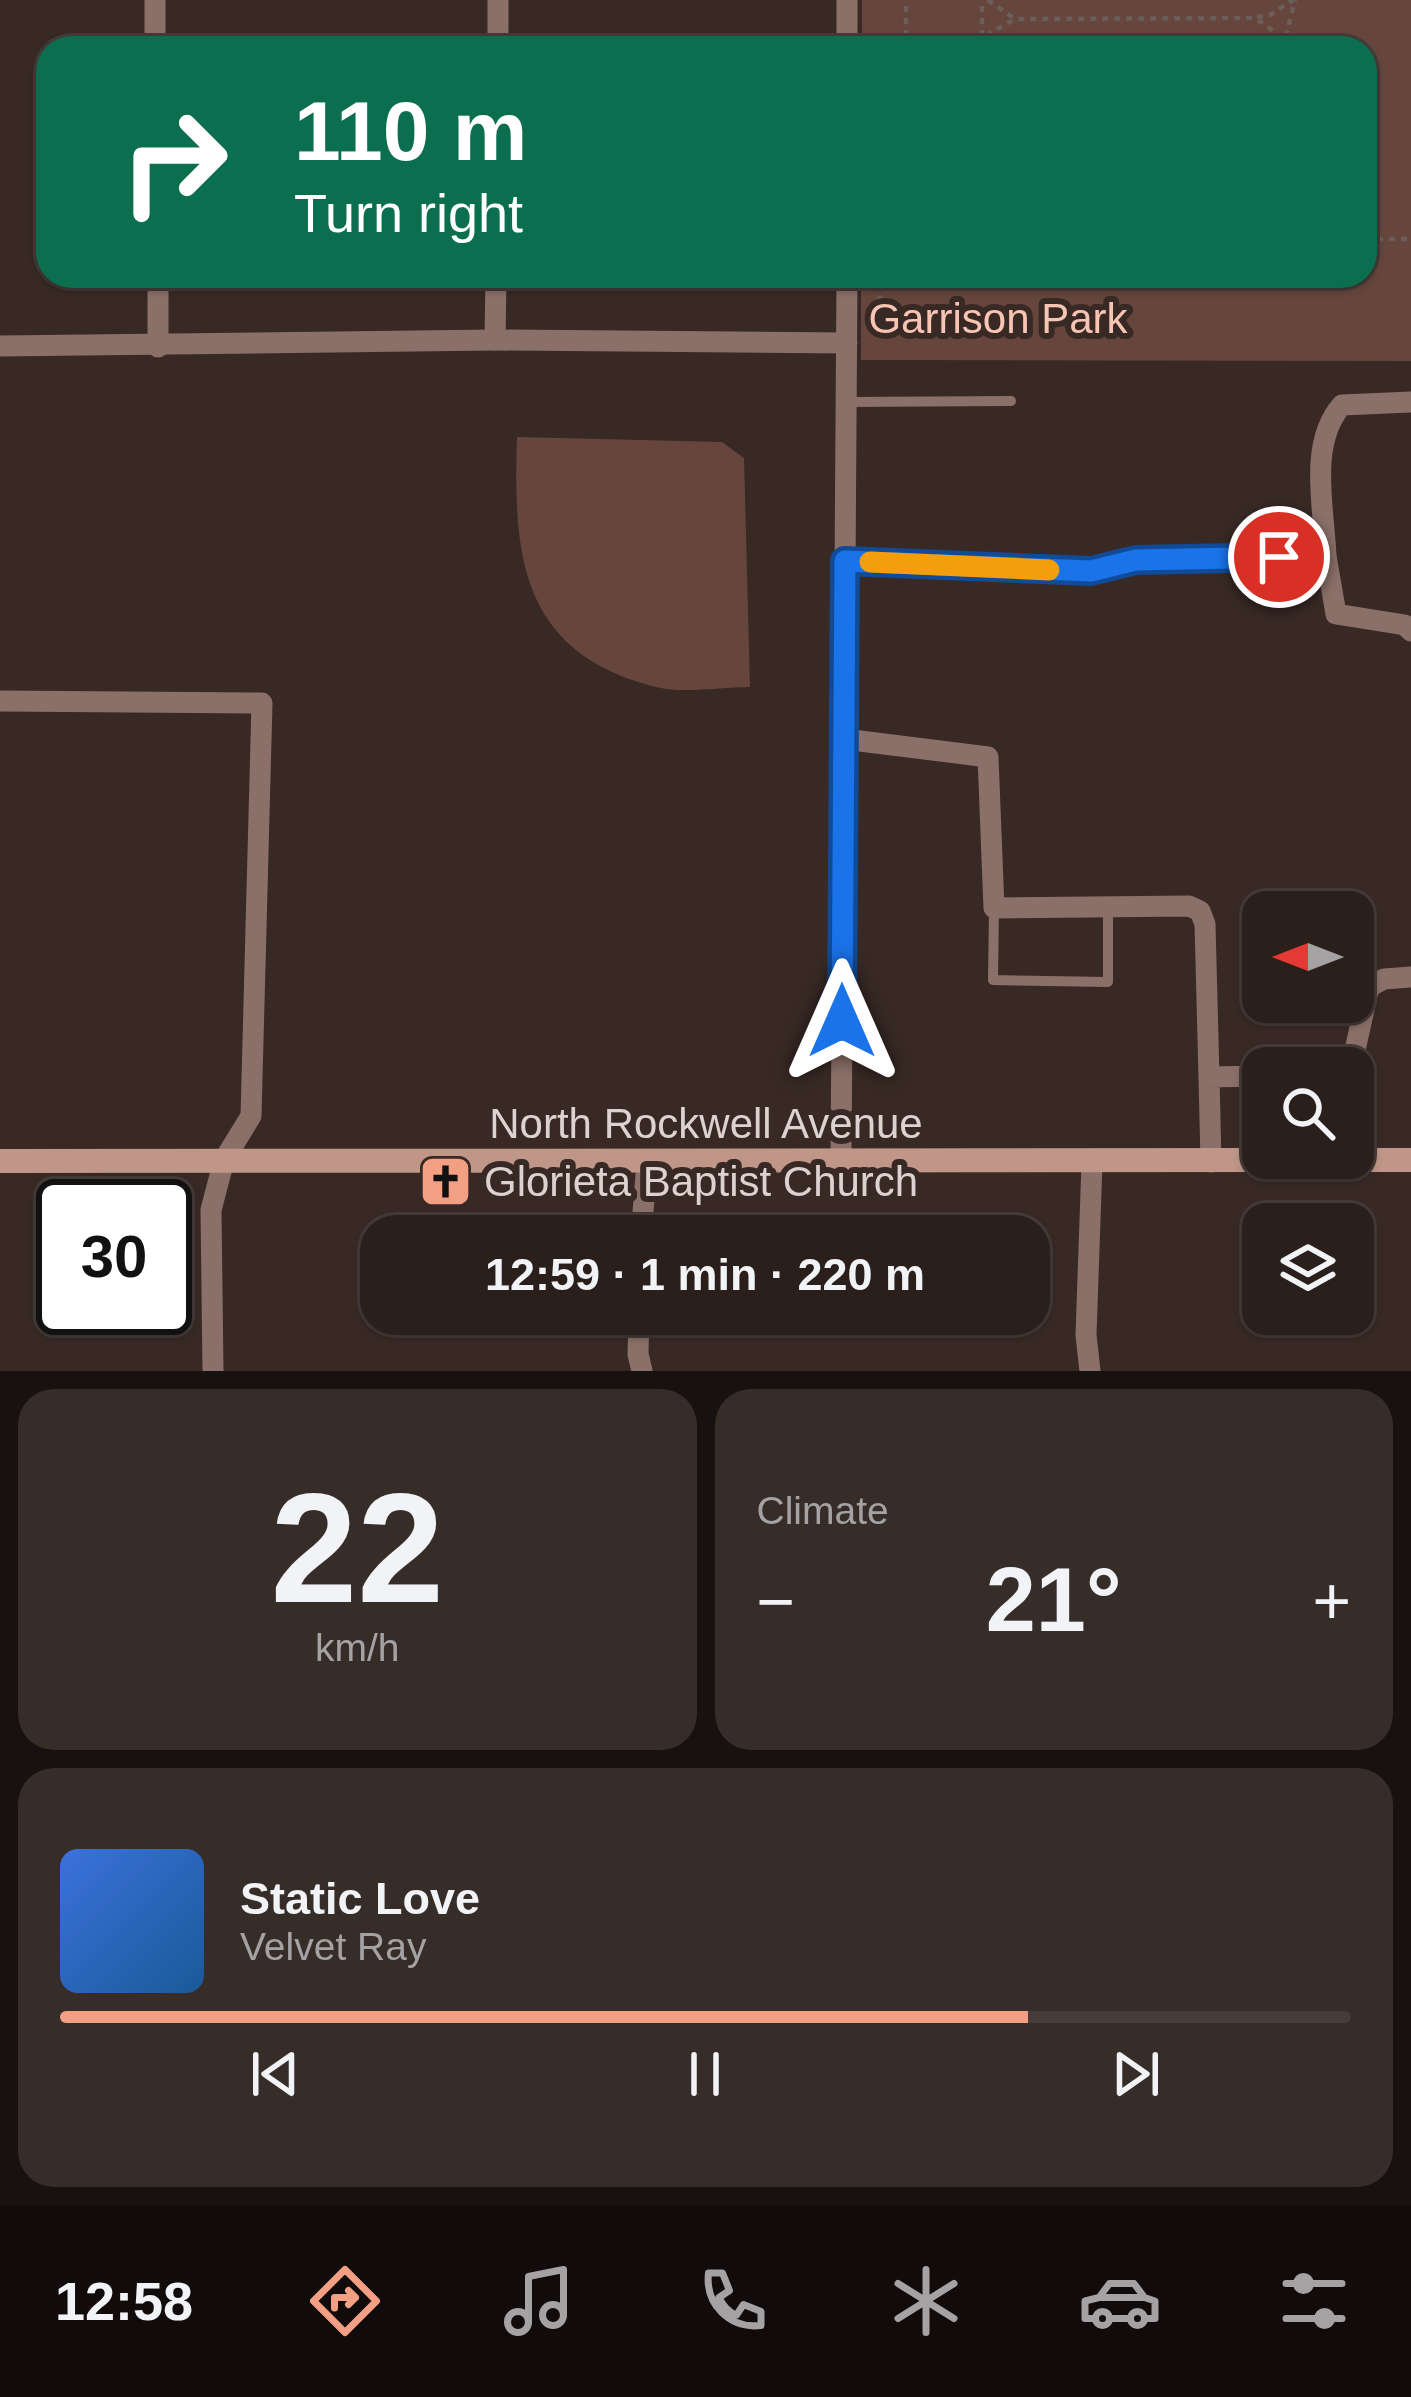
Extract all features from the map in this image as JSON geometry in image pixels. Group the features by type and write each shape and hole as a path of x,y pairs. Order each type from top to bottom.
{"main road":[{"name":"North Rockwell Avenue","path":"1374,1159 1411,1160"},
{"name":"North Rockwell Avenue","path":"0,1161 1242,1161"}],"street":[{"path":"155,0 155,36"},
{"path":"498,36 499,0"},
{"path":"847,0 847,36"},
{"path":"158,288 158,346"},
{"path":"495,340 496,288"},
{"path":"841,1163 847,402 854,334 848,288"},
{"path":"0,346 854,334"},
{"path":"1411,403 1342,405 1329,420 1322,440 1326,556 1336,614 1405,625 1411,631"},
{"path":"845,561 1091,571 1136,560 1326,556"},
{"path":"0,701 262,703 251,1116 224,1160 212,1210 213,1371"},
{"path":"844,739 988,757 994,908 1189,906 1200,911 1205,924 1211,1162"},
{"path":"1357,1047 1369,987 1384,979 1411,977"},
{"path":"1209,1077 1242,1076"},
{"path":"643,1215 647,1163"},
{"path":"1090,1371 1086,1335 1092,1163"},
{"path":"638,1335 642,1371"}],"lane":[{"path":"847,402 1011,401"},
{"path":"994,908 993,980 1108,982 1108,907"}],"path":[{"path":"906,0 906,36"},
{"path":"985,0 1015,20"},
{"path":"984,36 985,0"},
{"path":"989,36 1015,20 1251,18 1270,15 1294,0"},
{"path":"1284,36 1294,0"},
{"path":"1251,18 1265,22 1276,36"},
{"path":"1377,238 1411,239"},
{"path":"854,334 887,288"}],"green space":[{"name":"Garrison Park","path":"862,0 1411,0 1411,361 861,360 861,288 1377,288 1377,36 862,36"},
{"path":"517,437 722,442 744,458 750,687 656,687 611,671 576,650 551,624 534,594 523,559"}],"slow traffic":[{"path":"870,562 1049,570"}],"place":[{"name":"Glorieta Baptist Church","path":"445,1181"}],"route":[{"path":"842,1021 845,561 1091,571 1136,560 1279,557"}]}
